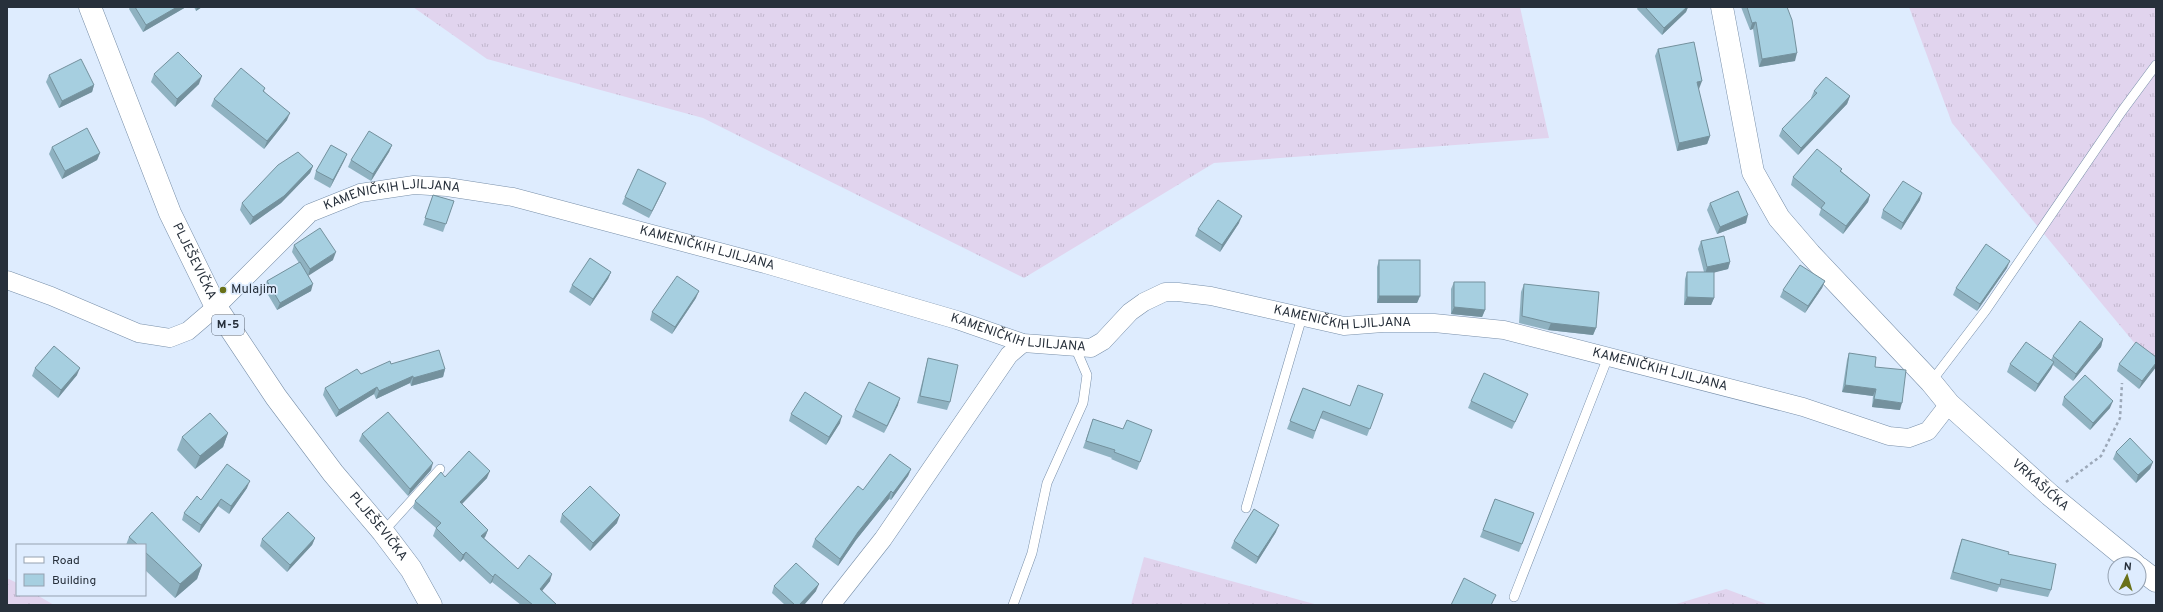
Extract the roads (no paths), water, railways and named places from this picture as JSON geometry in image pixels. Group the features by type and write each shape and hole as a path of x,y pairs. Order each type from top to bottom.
{"street":[{"name":"PLJEŠEVIČKA","path":"90,7 170,213 216,307 276,397 333,473 383,532 411,569 431,605"},
{"name":"VRKAŠIĆKA","path":"1722,7 1753,172 1779,218 1810,254 1931,382 1949,404 2050,495 2124,556"},
{"name":"KAMENIČKIH LJILJANA","path":"7,280 51,296 138,333 170,338 181,335 216,307 310,213 360,193 414,185 447,187 513,198 765,264 893,300 964,322 1023,344 1091,348 1103,341 1144,302 1165,292 1178,292 1211,296 1344,326 1383,323 1434,323 1504,330 1803,407 1889,436 1909,438 1928,430 1949,404"},
{"path":"831,605 883,539 1009,355 1023,344"},
{"path":"2147,574 2156,581"}],"lane":[{"path":"1931,382 1986,310 2122,111 2156,65"},
{"path":"1246,508 1302,317"},
{"path":"1013,605 1032,553 1047,483 1083,403 1087,375 1075,347"},
{"path":"1514,597 1608,357"},
{"path":"383,532 440,469"}],"place":[{"name":"Mulajim","path":"223,290"}]}
